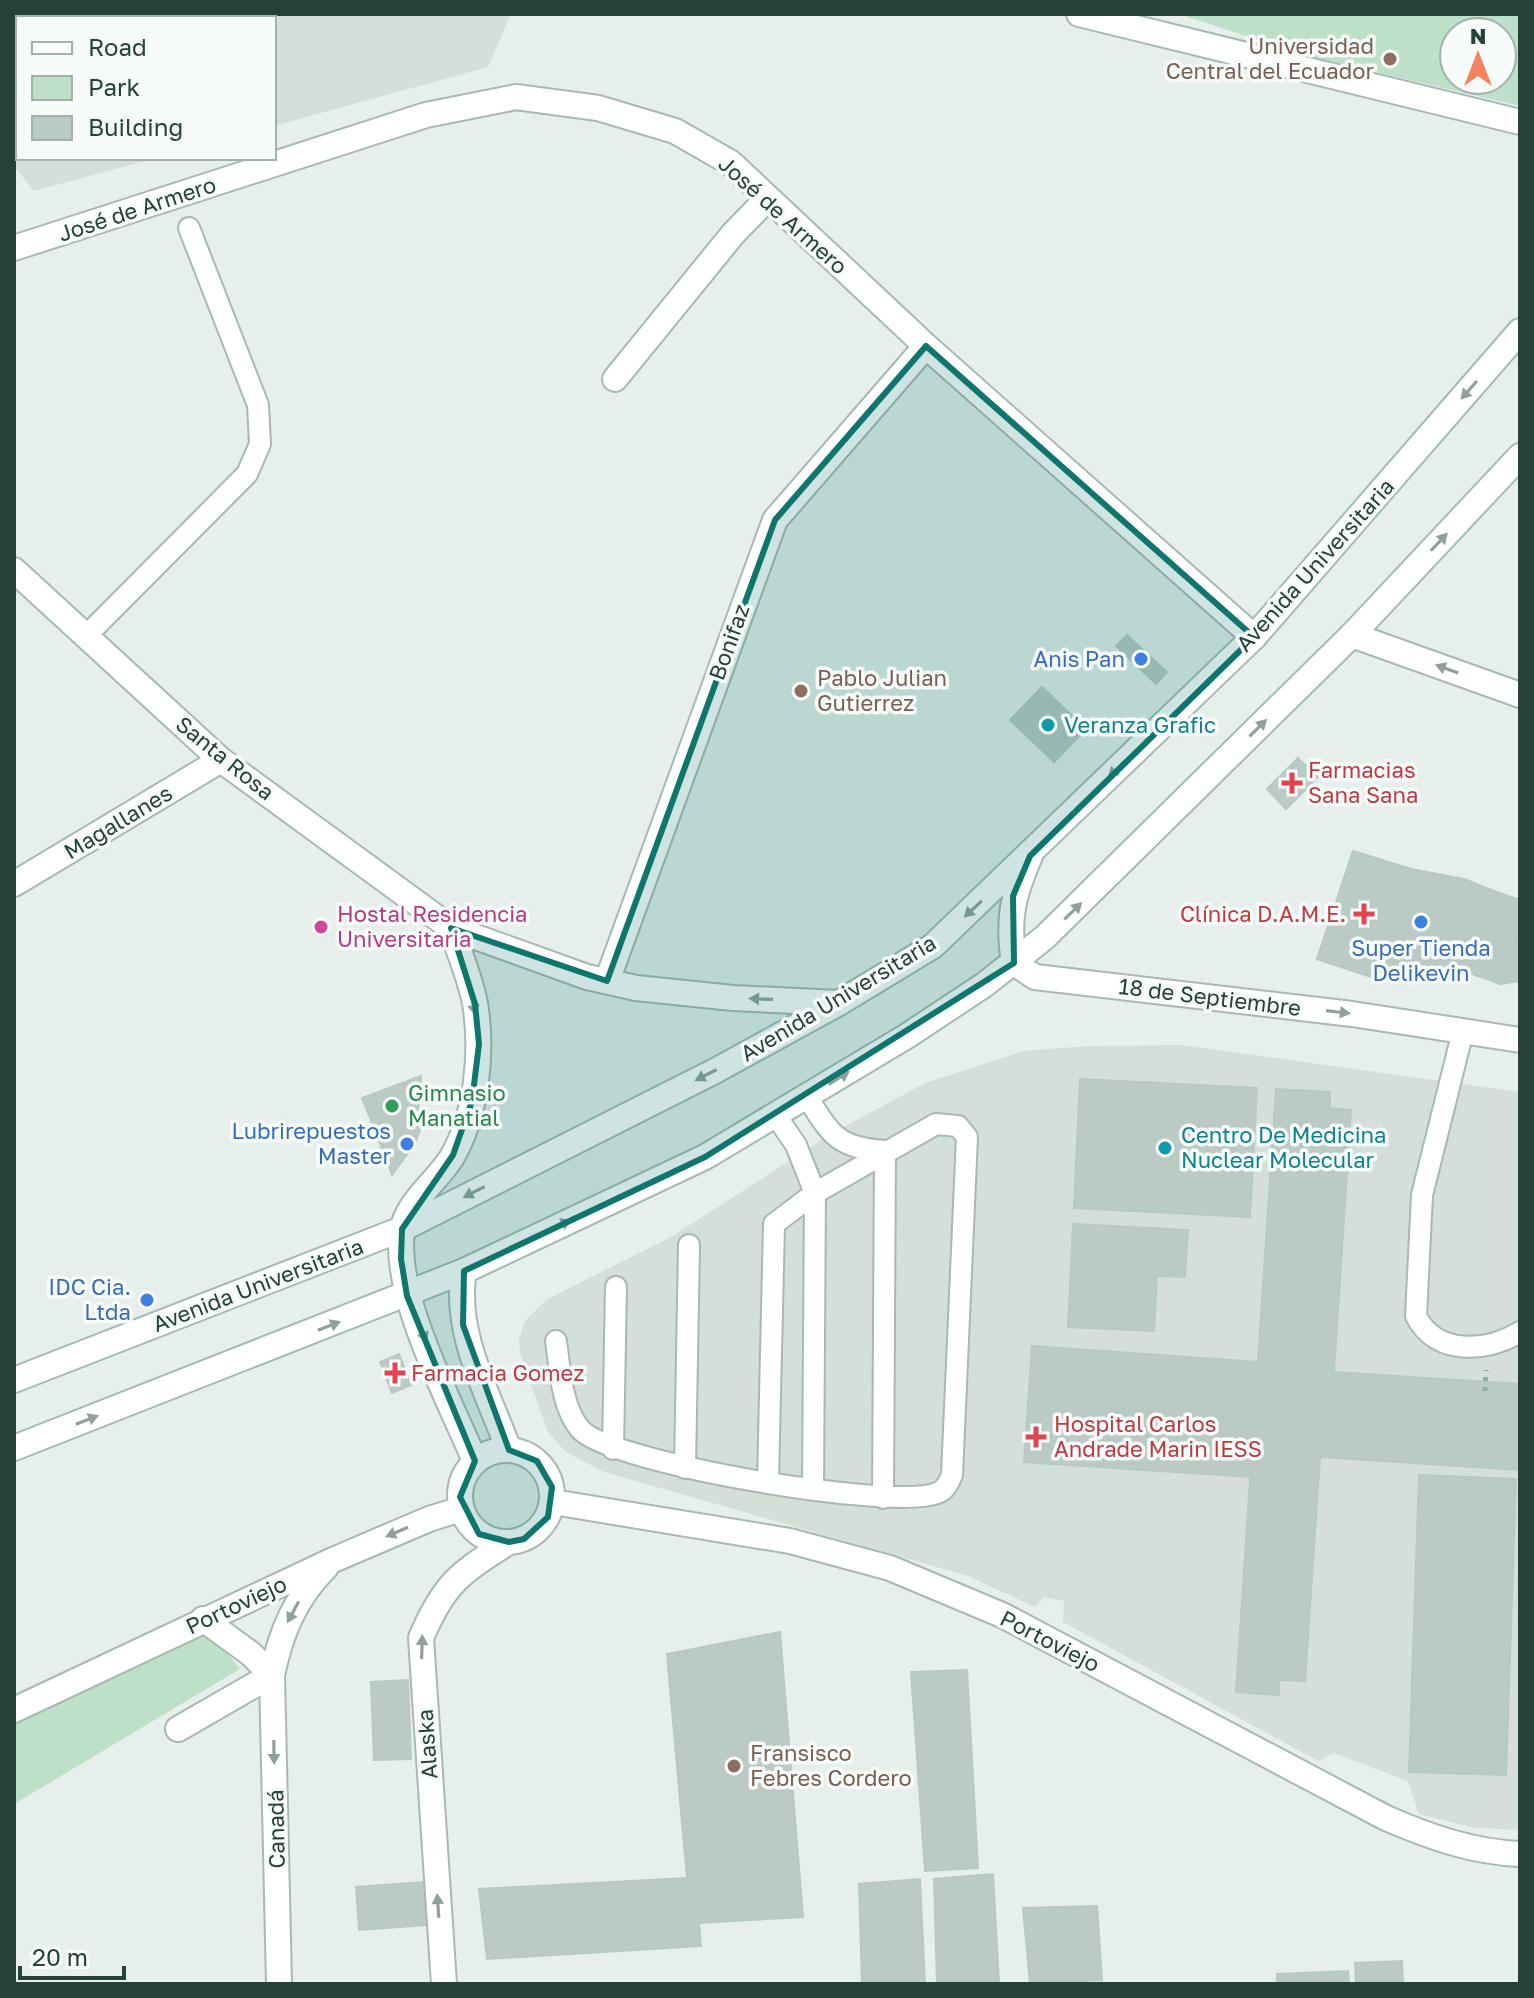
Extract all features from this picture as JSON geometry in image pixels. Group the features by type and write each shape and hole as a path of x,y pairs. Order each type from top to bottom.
{"street":[{"path":"1079,14 1520,122"},
{"name":"José de Armero","path":"14,248 426,115 516,97 598,108 675,131 731,163 926,346 1254,637"},
{"path":"615,379 733,234 768,198"},
{"name":"Avenida Universitaria","path":"14,1380 402,1229 715,1071 839,1003 933,946 1030,856 1254,637 1520,331"},
{"name":"Bonifaz","path":"607,981 775,520 926,346"},
{"path":"14,1448 407,1296 705,1157 808,1098 1014,963 1107,879 1352,635 1520,456"},
{"name":"Santa Rosa","path":"14,570 221,760 451,928 607,981 733,998 839,1003"},
{"path":"1352,635 1520,695"},
{"name":"Magallanes","path":"14,884 221,760"},
{"path":"1014,963 1009,930 1013,896 1030,856"},
{"path":"451,928 474,1000 479,1044 472,1101 453,1155 419,1197 402,1229 401,1259 407,1296 475,1461"},
{"name":"18 de Septiembre","path":"1014,963 1035,977 1352,1014 1520,1040"},
{"path":"464,1271 460,1297 463,1325 509,1450"},
{"path":"497,1450 509,1450 537,1461 552,1487 553,1502 548,1517 538,1530 524,1539 509,1542 479,1534 461,1509 461,1483 475,1461 497,1450"},
{"name":"Portoviejo","path":"553,1502 790,1541 890,1568 1002,1615 1386,1818 1434,1839 1492,1852 1520,1854"},
{"name":"Portoviejo","path":"14,1710 333,1560 429,1519 461,1509"},
{"name":"Alaska","path":"444,1984 421,1638 434,1606 458,1574 509,1542"},
{"name":"Canadá","path":"279,1984 272,1675 279,1642 291,1611 310,1583 333,1560"},
{"path":"178,1729 272,1675 251,1654 203,1619"}],"lane":[{"path":"86,636 247,474 260,444 258,405 189,228"},
{"path":"1463,1031 1422,1195 1416,1316 1423,1330 1436,1341 1461,1347 1487,1345 1520,1332"},
{"path":"808,1098 831,1134 856,1149 885,1151"},
{"path":"776,1116 796,1145 815,1193 813,1488"},
{"path":"556,1341 570,1410 581,1430 613,1449 685,1468 768,1481 813,1488 883,1498 936,1494 946,1488 952,1475 967,1137 958,1126 936,1124 885,1151 815,1193 774,1224 768,1481"},
{"path":"883,1498 885,1151"},
{"path":"685,1468 689,1245"},
{"path":"613,1449 616,1287"}],"highlighted area":[{"path":"926,346 1254,637 1030,856 1013,896 1014,963 705,1157 464,1271 463,1325 509,1450 537,1461 552,1487 548,1517 524,1539 509,1542 479,1534 460,1497 475,1461 407,1296 401,1259 402,1229 453,1155 472,1101 479,1044 475,1004 451,928 607,981 775,520"}],"shaded area":[{"path":"14,14 511,14 488,67 276,125 276,16 16,16 16,160 149,160 34,191 14,166"},
{"name":"Hospital Carlos Andrade Marin IESS","path":"1181,1045 1520,1092 1520,1830 1474,1828 1419,1814 1408,1781 1334,1753 1318,1761 1063,1622 1064,1601 1044,1597 1035,1607 968,1576 604,1472 566,1452 548,1432 520,1353 519,1339 525,1321 546,1300 671,1237 831,1134 925,1083 1023,1051 1089,1046"}],"green space":[{"name":"Universidad Central del Ecuador","path":"1179,14 1520,14 1520,106 1478,96 1518,96 1518,16 1438,16 1438,87 1304,55"},
{"path":"210,1632 240,1669 14,1804 14,1723"}],"building":[{"name":"Anis Pan","path":"1127,635 1167,672 1156,684 1116,646"},
{"name":"Veranza Grafic","path":"1042,687 1086,729 1054,762 1010,720"},
{"name":"Farmacias Sana Sana","path":"1298,758 1318,777 1286,809 1267,789"},
{"name":"Clínica D.A.M.E.","path":"1353,851 1411,869 1374,978 1317,959"},
{"name":"Super Tienda Delikevin","path":"1411,869 1464,879 1432,965 1374,978"},
{"path":"1464,879 1489,889 1458,969 1432,965"},
{"path":"1489,889 1511,897 1481,977 1458,969"},
{"path":"1511,897 1520,900 1520,931 1500,984 1481,977"},
{"path":"1520,931 1520,981 1500,984"},
{"name":"Gimnasio Manatial","path":"421,1076 418,1114 375,1130 362,1098"},
{"name":"Centro De Medicina Nuclear Molecular","path":"1080,1079 1257,1088 1250,1217 1074,1208"},
{"path":"1276,1089 1330,1092 1330,1108 1351,1110 1334,1372 1520,1384 1520,1470 1320,1457 1305,1681 1279,1680 1279,1695 1236,1692"},
{"path":"418,1114 422,1125 415,1143 392,1175 375,1130"},
{"path":"1073,1224 1188,1230 1185,1277 1157,1276 1154,1331 1068,1327"},
{"path":"1032,1346 1258,1362 1250,1477 1024,1462"},
{"name":"Farmacia Gomez","path":"399,1354 411,1385 392,1393 380,1362"},
{"path":"1419,1475 1516,1479 1506,1775 1409,1772"},
{"name":"Fransisco Febres Cordero","path":"780,1632 803,1917 699,1923 701,1946 487,1959 479,1889 687,1878 667,1654"},
{"path":"967,1670 978,1868 925,1871 911,1672"},
{"path":"408,1680 411,1759 374,1760 371,1682"},
{"path":"993,1874 999,1984 937,1984 934,1879"},
{"path":"920,1879 925,1984 862,1984 859,1884"},
{"path":"424,1882 427,1925 359,1930 356,1887"},
{"path":"1097,1906 1102,1980 1030,1984 1023,1908"},
{"path":"1402,1961 1403,1984 1356,1984 1355,1963"},
{"path":"1348,1971 1349,1984 1277,1984 1277,1974"}],"place":[{"name":"Universidad Central del Ecuador","path":"1390,59"},
{"name":"Anis Pan","path":"1141,659"},
{"name":"Pablo Julian Gutierrez","path":"801,691"},
{"name":"Veranza Grafic","path":"1048,725"},
{"name":"Farmacias Sana Sana","path":"1292,783"},
{"name":"Clínica D.A.M.E.","path":"1364,914"},
{"name":"Super Tienda Delikevin","path":"1421,922"},
{"name":"Hostal Residencia Universitaria","path":"321,927"},
{"name":"Gimnasio Manatial","path":"392,1106"},
{"name":"Lubrirepuestos Master","path":"407,1144"},
{"name":"Centro De Medicina Nuclear Molecular","path":"1165,1148"},
{"name":"IDC Cia. Ltda","path":"147,1300"},
{"name":"Farmacia Gomez","path":"395,1373"},
{"name":"Hospital Carlos Andrade Marin IESS","path":"1036,1437"},
{"name":"Fransisco Febres Cordero","path":"734,1766"}]}
